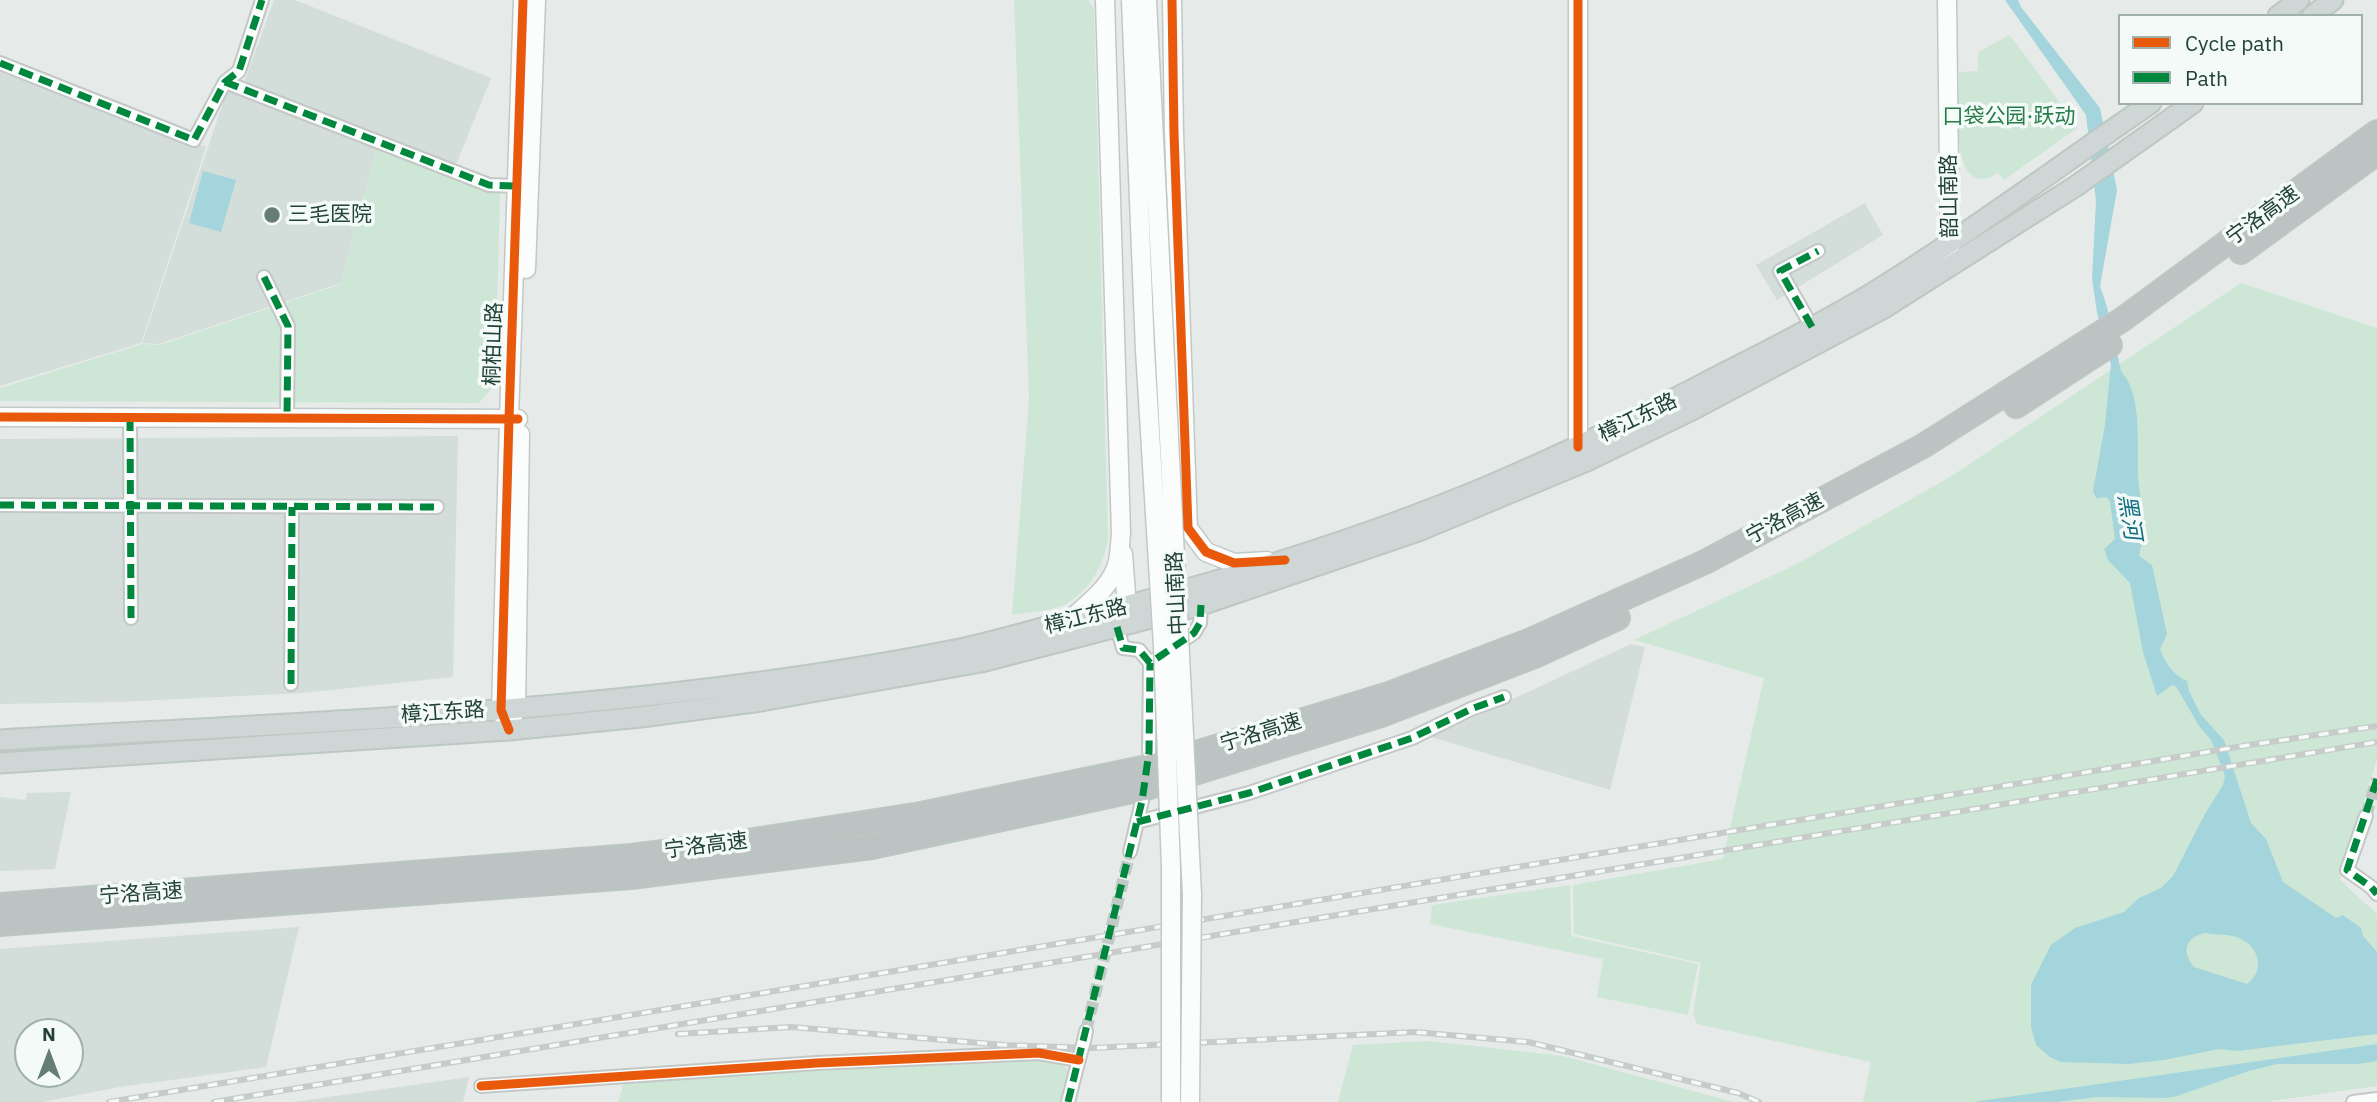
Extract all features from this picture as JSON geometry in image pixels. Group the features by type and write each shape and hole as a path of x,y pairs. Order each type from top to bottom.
{"highway":[{"name":"宁洛高速","path":"2126,326 2377,132"},
{"name":"宁洛高速","path":"0,924 631,877 872,848 1146,788 1381,715 1536,655 1724,568 1938,455 2377,153"},
{"name":"宁洛高速","path":"0,905 631,856 921,814 1157,765 1389,694 1526,642 1705,562 1923,446 2077,359"}],"main road":[{"path":"2281,14 2300,0"},
{"path":"2315,14 2333,0"},
{"name":"樟江东路","path":"0,763 509,730 654,715 761,701 981,662 1200,606 1421,530 1587,461 1690,411 1884,309 2076,186 2190,105"},
{"name":"樟江东路","path":"0,740 575,705 705,690 963,648 1127,607 1285,560 1481,489 1577,447 1669,402 1861,300 1950,243 2144,108"}],"street":[{"path":"0,63 194,140 225,82 239,71 262,0"},
{"name":"桐柏山路","path":"509,730 517,187 523,0"},
{"name":"桐柏山路","path":"514,419 536,0"},
{"path":"1105,0 1121,533 1127,607"},
{"name":"中山南路","path":"1130,0 1144,350 1163,646 1171,868 1171,1102"},
{"name":"中山南路","path":"1147,0 1192,894 1190,1102"},
{"path":"1172,0 1188,528 1206,552 1234,563 1285,560"},
{"path":"1577,447 1578,0"},
{"name":"韶山南路","path":"1947,0 1951,267"},
{"path":"225,82 489,185 517,187"},
{"path":"1812,327 1780,271 1818,251"},
{"path":"264,277 288,326 287,418"},
{"path":"0,417 514,419"},
{"path":"130,417 131,618"},
{"path":"0,505 437,507"},
{"path":"291,684 292,507"},
{"path":"1070,620 1096,597 1112,576 1118,563 1121,533"},
{"path":"1150,663 1194,633 1200,623 1200,606"},
{"path":"1117,627 1123,648 1139,650 1150,663 1149,752"},
{"path":"1137,822 1249,793 1412,738 1471,709 1504,697"},
{"path":"1130,852 1142,801"},
{"path":"2366,816 2347,870 2377,894"},
{"path":"1068,1102 1085,1036"},
{"path":"481,1086 817,1063 1039,1053 1080,1057"},
{"path":"2353,1102 2377,1099"}],"shaded area":[{"path":"274,0 295,0 491,78 455,167 250,88 245,80"},
{"path":"0,67 206,147 141,343 0,386"},
{"name":"三毛医院","path":"227,91 377,146 341,283 159,344 142,343"},
{"path":"1865,203 1883,235 1777,300 1756,265"},
{"path":"458,436 453,677 302,693 118,702 0,704 0,439"},
{"path":"1631,644 1645,647 1610,790 1431,737"},
{"path":"71,792 55,869 0,871 0,797 26,800 27,793"},
{"path":"299,927 266,1067 120,1087 42,1102 0,1102 0,949"},
{"path":"469,1077 463,1102 293,1102"}],"green space":[{"path":"1014,0 1088,0 1094,9 1108,537 1100,566 1089,584 1075,598 1055,608 1012,615 1029,399"},
{"name":"口袋公园·跃动","path":"2010,35 2075,123 2076,129 2004,180 1998,173 1982,179 1970,174 1959,144 1959,72 1978,71 1978,52"},
{"path":"377,147 480,188 500,193 495,384 479,403 0,401 0,388 142,344 160,345 341,284"},
{"path":"2241,283 2377,328 2377,759 2340,880 2377,914 2377,1086 2265,1102 1863,1102 1871,1062 1697,1024 1693,1014 1701,963 1574,934 1573,885 1723,859 1764,678 1634,640 1797,564 1950,477"},
{"path":"1570,885 1571,936 1698,964 1688,1015 1597,997 1603,959 1430,924 1432,905"},
{"path":"1429,1041 1563,1056 1734,1102 1338,1102 1353,1045"},
{"path":"1033,1058 1063,1065 1071,1074 1064,1102 618,1102 624,1082"}],"water":[{"name":"黑河","path":"2005,0 2018,0 2100,108 2117,190 2100,286 2121,371 2128,382 2136,411 2139,487 2145,525 2139,556 2152,565 2167,634 2160,649 2170,668 2187,681 2201,715 2224,740 2251,823 2266,839 2283,882 2336,918 2343,915 2361,928 2363,936 2377,952 2377,1034 2237,1051 2219,1049 2128,1064 2061,1062 2036,1045 2031,1027 2031,985 2051,945 2075,928 2124,912 2139,898 2161,888 2173,876 2223,785 2225,776 2211,740 2199,726 2176,686 2172,685 2157,696 2143,652 2130,583 2108,560 2104,549 2115,539 2110,502 2107,497 2096,498 2093,491 2105,425 2111,364 2097,313 2092,278 2096,201 2086,115","holes":["2204,933 2233,936 2254,950 2257,956 2257,971 2247,984 2194,967 2187,956 2187,946"]},
{"path":"203,171 236,180 221,232 189,223"},
{"path":"2377,1044 2377,1061 2358,1064 2277,1064 2167,1098 2097,1097 2056,1102 1973,1102"}],"tunnel":[{"path":"2366,816 2377,779"},
{"path":"1086,1031 1130,852"}],"railway":[{"path":"109,1102 2243,746 2377,726"},
{"path":"214,1102 2377,742"},
{"path":"678,1034 791,1027 1004,1045 1092,1048 1415,1032 1528,1042 1738,1093 1759,1102"}],"marked path":[{"path":"0,63 194,140 225,82 239,71 262,0"},
{"path":"225,82 489,185 517,186"},
{"path":"1812,327 1780,271 1818,251"},
{"path":"264,277 288,326 287,418"},
{"path":"130,417 131,618"},
{"path":"0,505 437,507"},
{"path":"291,684 292,507"},
{"path":"1117,627 1123,648 1139,650 1150,663 1194,633 1200,623 1201,605"},
{"path":"1068,1102 1142,801 1149,752 1150,663"},
{"path":"1137,822 1249,793 1412,738 1471,709 1504,697"},
{"path":"2377,779 2347,870 2377,894"}],"cycle path":[{"path":"509,730 501,710 523,0"},
{"path":"1172,0 1188,528 1206,552 1234,563 1285,560"},
{"path":"1578,0 1578,447"},
{"path":"0,417 518,419"},
{"path":"481,1086 817,1063 1039,1053 1079,1060"}],"place":[{"name":"三毛医院","path":"272,215"}]}
